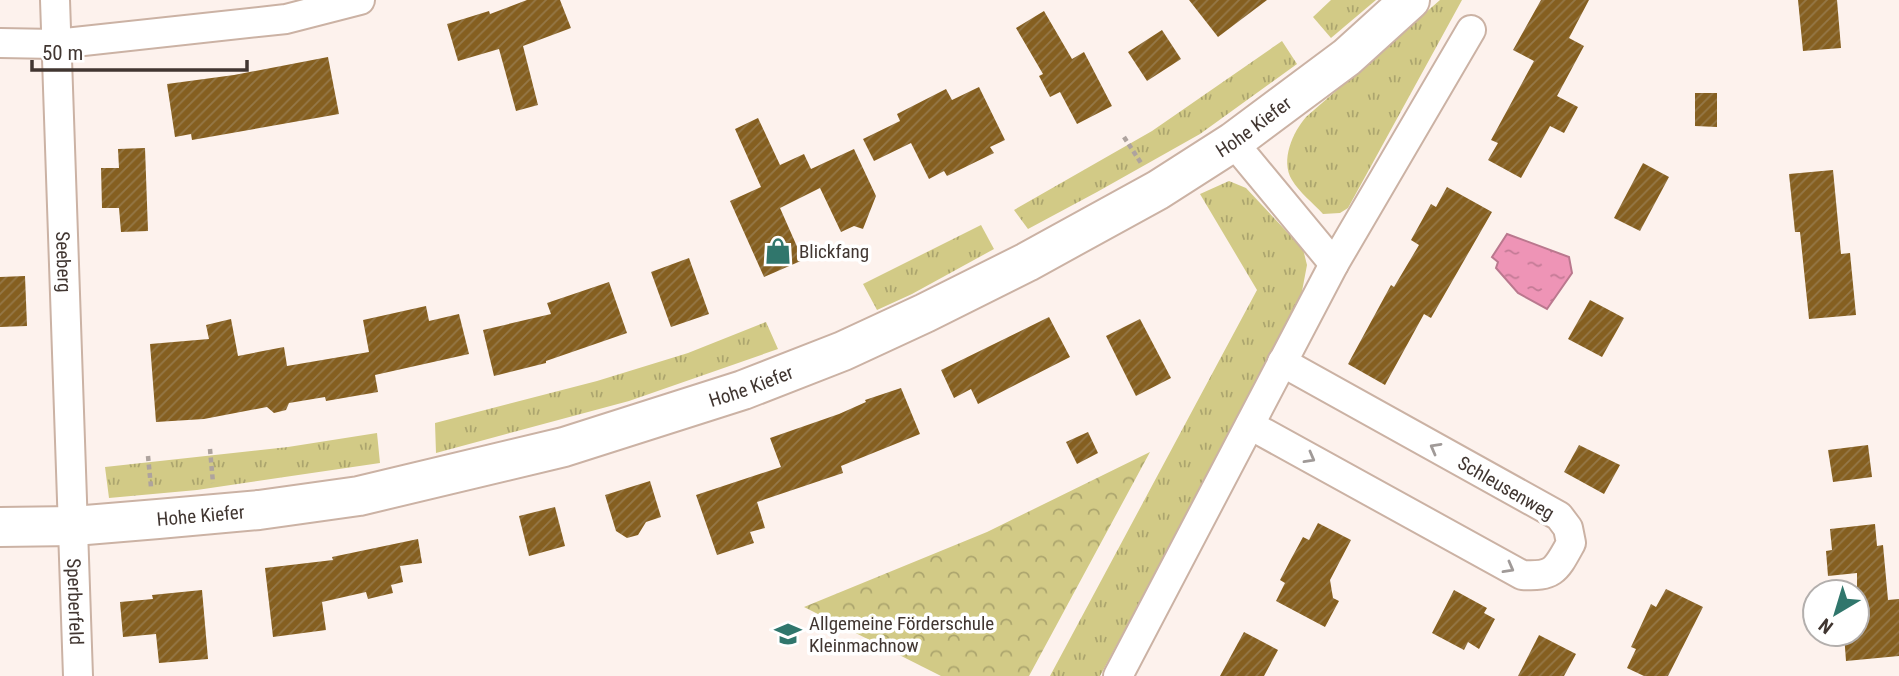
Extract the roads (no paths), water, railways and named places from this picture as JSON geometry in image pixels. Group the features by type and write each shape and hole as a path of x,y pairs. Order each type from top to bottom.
{"street":[{"name":"Seeberg","path":"55,0 74,526"},
{"path":"0,43 56,44 286,19 360,0"},
{"name":"Hohe Kiefer","path":"0,527 74,526 259,510 359,496 564,447 659,419 743,390 829,357 925,313 1027,262 1158,190 1233,142 1348,57 1410,0"},
{"path":"1118,676 1334,264 1471,30"},
{"path":"1233,142 1334,264"},
{"name":"Schleusenweg","path":"1250,425 1522,575 1542,576 1555,570 1571,543 1568,528 1559,516 1282,362"},
{"name":"Sperberfeld","path":"74,526 78,676"}],"water":[{"path":"1507,234 1569,257 1572,273 1547,309 1518,293 1496,268 1498,262 1492,257"}],"place":[{"name":"Blickfang","path":"778,251"},
{"name":"Allgemeine Förderschule Kleinmachnow","path":"788,634"}]}
